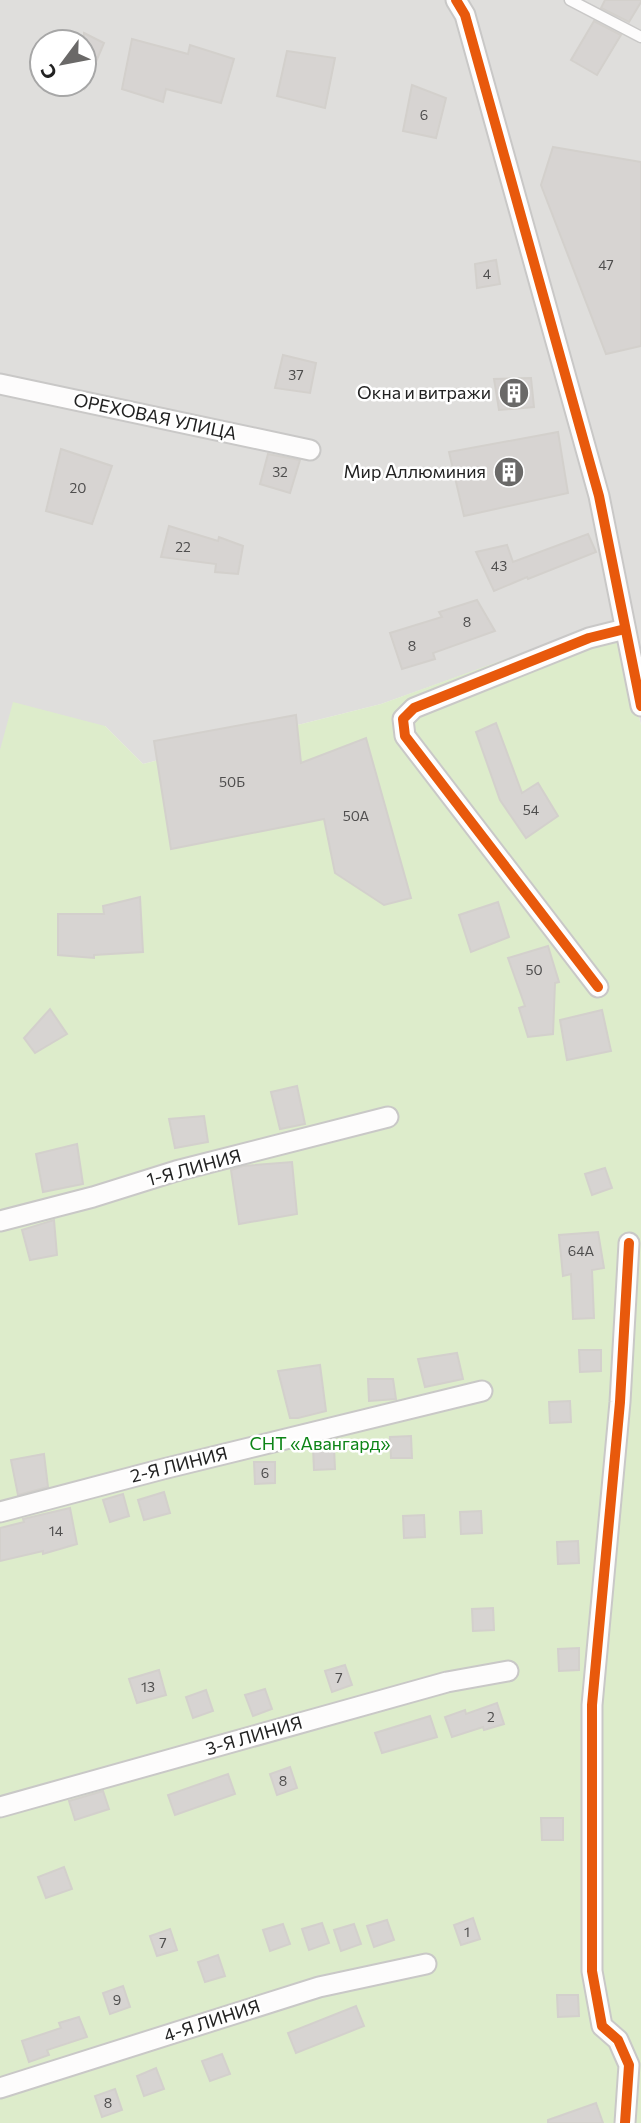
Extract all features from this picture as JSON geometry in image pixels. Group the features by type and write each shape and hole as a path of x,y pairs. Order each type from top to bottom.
{"street":[{"path":"456,0 466,15 599,496 641,706"},
{"name":"ОРЕХОВАЯ УЛИЦА","path":"0,384 310,450"},
{"path":"598,987 405,736 403,719 414,708 589,638 625,629"},
{"name":"1-Я ЛИНИЯ","path":"0,1221 93,1197 176,1171 388,1117"},
{"path":"625,2123 629,2065 618,2040 602,2026 592,1971 592,1704 620,1402 629,1243"},
{"name":"2-Я ЛИНИЯ","path":"0,1513 163,1469 482,1391"},
{"name":"3-Я ЛИНИЯ","path":"0,1807 447,1682 508,1671"},
{"name":"4-Я ЛИНИЯ","path":"0,2088 319,1987 426,1964"}],"lane":[{"path":"570,0 641,37"}],"shaded area":[{"path":"0,0 641,0 641,725 614,621 381,704 143,764 105,726 0,750"}],"green space":[{"name":"СНТ «Авангард»","path":"614,620 641,725 641,2123 0,2123 0,750 13,702 105,726 143,764 381,704"}],"building":[{"path":"605,0 641,2 629,22 601,8"},
{"path":"594,21 621,35 597,75 571,60"},
{"path":"132,39 188,54 190,45 234,59 221,103 166,89 163,102 122,89"},
{"path":"98,40 104,43 98,57"},
{"path":"287,51 335,58 325,108 277,96"},
{"path":"412,85 446,98 436,138 403,131"},
{"path":"553,147 641,162 641,346 606,354 541,185"},
{"path":"496,260 500,284 477,288 475,264"},
{"path":"283,355 316,363 310,393 275,388"},
{"name":"Окна и витражи","path":"531,378 534,407 499,410 494,379"},
{"name":"Мир Аллюминия","path":"558,432 568,493 464,516 449,452"},
{"path":"61,449 112,466 92,524 46,511"},
{"path":"268,454 300,460 290,493 260,484"},
{"path":"169,526 218,541 219,537 243,546 238,574 215,572 216,564 161,557"},
{"path":"588,534 596,552 494,591 476,552 507,545 513,562"},
{"path":"477,600 495,631 433,653 435,659 402,669 390,633 442,617 439,612"},
{"path":"296,715 301,763 366,738 411,898 384,905 335,873 324,819 171,849 154,741"},
{"path":"496,723 522,793 538,783 558,816 526,838 500,800 476,732"},
{"path":"140,897 143,952 94,955 94,958 58,955 58,914 104,914 103,906"},
{"path":"498,902 509,937 471,952 459,915"},
{"path":"548,946 559,982 555,983 553,1034 528,1037 519,1008 525,1006 508,958"},
{"path":"50,1009 67,1034 35,1053 24,1038"},
{"path":"602,1010 611,1051 567,1060 560,1020"},
{"path":"297,1086 305,1124 280,1129 271,1092"},
{"path":"204,1116 208,1142 175,1148 169,1119"},
{"path":"77,1144 83,1184 43,1192 36,1154"},
{"path":"292,1162 297,1214 239,1224 231,1170 243,1166"},
{"path":"605,1168 612,1188 592,1195 585,1174"},
{"path":"54,1220 57,1255 30,1260 22,1230"},
{"path":"598,1232 604,1268 592,1270 594,1318 573,1319 571,1274 563,1276 559,1235"},
{"path":"579,1350 601,1350 601,1371 580,1372"},
{"path":"457,1353 463,1379 425,1387 418,1359"},
{"path":"320,1365 326,1411 290,1418 278,1371"},
{"path":"368,1379 393,1379 396,1399 369,1401"},
{"path":"570,1401 571,1422 550,1423 549,1402"},
{"path":"411,1436 412,1458 391,1458 390,1437"},
{"path":"334,1447 335,1469 314,1470 313,1448"},
{"path":"44,1454 48,1487 18,1495 11,1460"},
{"path":"254,1462 275,1462 275,1483 255,1484"},
{"path":"164,1492 170,1513 144,1520 138,1500"},
{"path":"123,1494 129,1516 110,1522 103,1500"},
{"path":"70,1508 77,1544 43,1554 43,1551 0,1561 0,1528 24,1522 23,1519"},
{"path":"481,1511 482,1533 461,1534 460,1512"},
{"path":"424,1515 425,1537 404,1538 403,1516"},
{"path":"578,1541 579,1563 558,1564 557,1542"},
{"path":"493,1608 494,1630 473,1631 472,1609"},
{"path":"579,1648 579,1670 559,1671 558,1649"},
{"path":"345,1665 352,1685 332,1692 325,1671"},
{"path":"159,1670 166,1695 137,1703 129,1679"},
{"path":"265,1689 272,1709 253,1716 245,1695"},
{"path":"206,1690 213,1711 193,1718 186,1697"},
{"path":"497,1703 504,1724 484,1730 483,1727 452,1737 445,1717 465,1710 466,1714"},
{"path":"430,1716 437,1737 382,1753 375,1733"},
{"path":"290,1767 297,1788 277,1795 270,1774"},
{"path":"228,1774 235,1794 175,1815 168,1795"},
{"path":"103,1791 109,1809 75,1820 69,1801"},
{"path":"541,1818 563,1818 563,1840 542,1840"},
{"path":"64,1867 72,1889 46,1898 38,1877"},
{"path":"473,1918 480,1939 461,1945 454,1925"},
{"path":"387,1920 394,1940 374,1947 367,1926"},
{"path":"322,1923 329,1943 309,1950 302,1929"},
{"path":"283,1924 290,1944 270,1951 263,1930"},
{"path":"354,1924 361,1944 341,1951 334,1930"},
{"path":"170,1929 177,1950 157,1956 150,1936"},
{"path":"218,1955 225,1976 205,1982 198,1962"},
{"path":"123,1986 130,2007 110,2014 103,1993"},
{"path":"557,1995 578,1995 579,2016 558,2017"},
{"path":"356,2006 364,2026 296,2053 288,2033"},
{"path":"79,2017 87,2037 47,2050 49,2055 29,2062 22,2041 61,2028 59,2023"},
{"path":"222,2054 230,2074 210,2081 202,2061"},
{"path":"156,2068 164,2089 144,2096 137,2076"},
{"path":"115,2089 122,2110 102,2117 95,2096"},
{"path":"596,2103 603,2123 548,2123 548,2120"}],"cycle path":[{"path":"456,0 465,15 599,496 641,706"},
{"path":"598,987 405,736 403,719 414,708 589,638 625,629"},
{"path":"625,2123 629,2065 618,2040 602,2026 592,1971 592,1705 620,1402 629,1243"}],"place":[{"name":"Окна и витражи","path":"514,393"},
{"name":"Мир Аллюминия","path":"509,472"}]}
